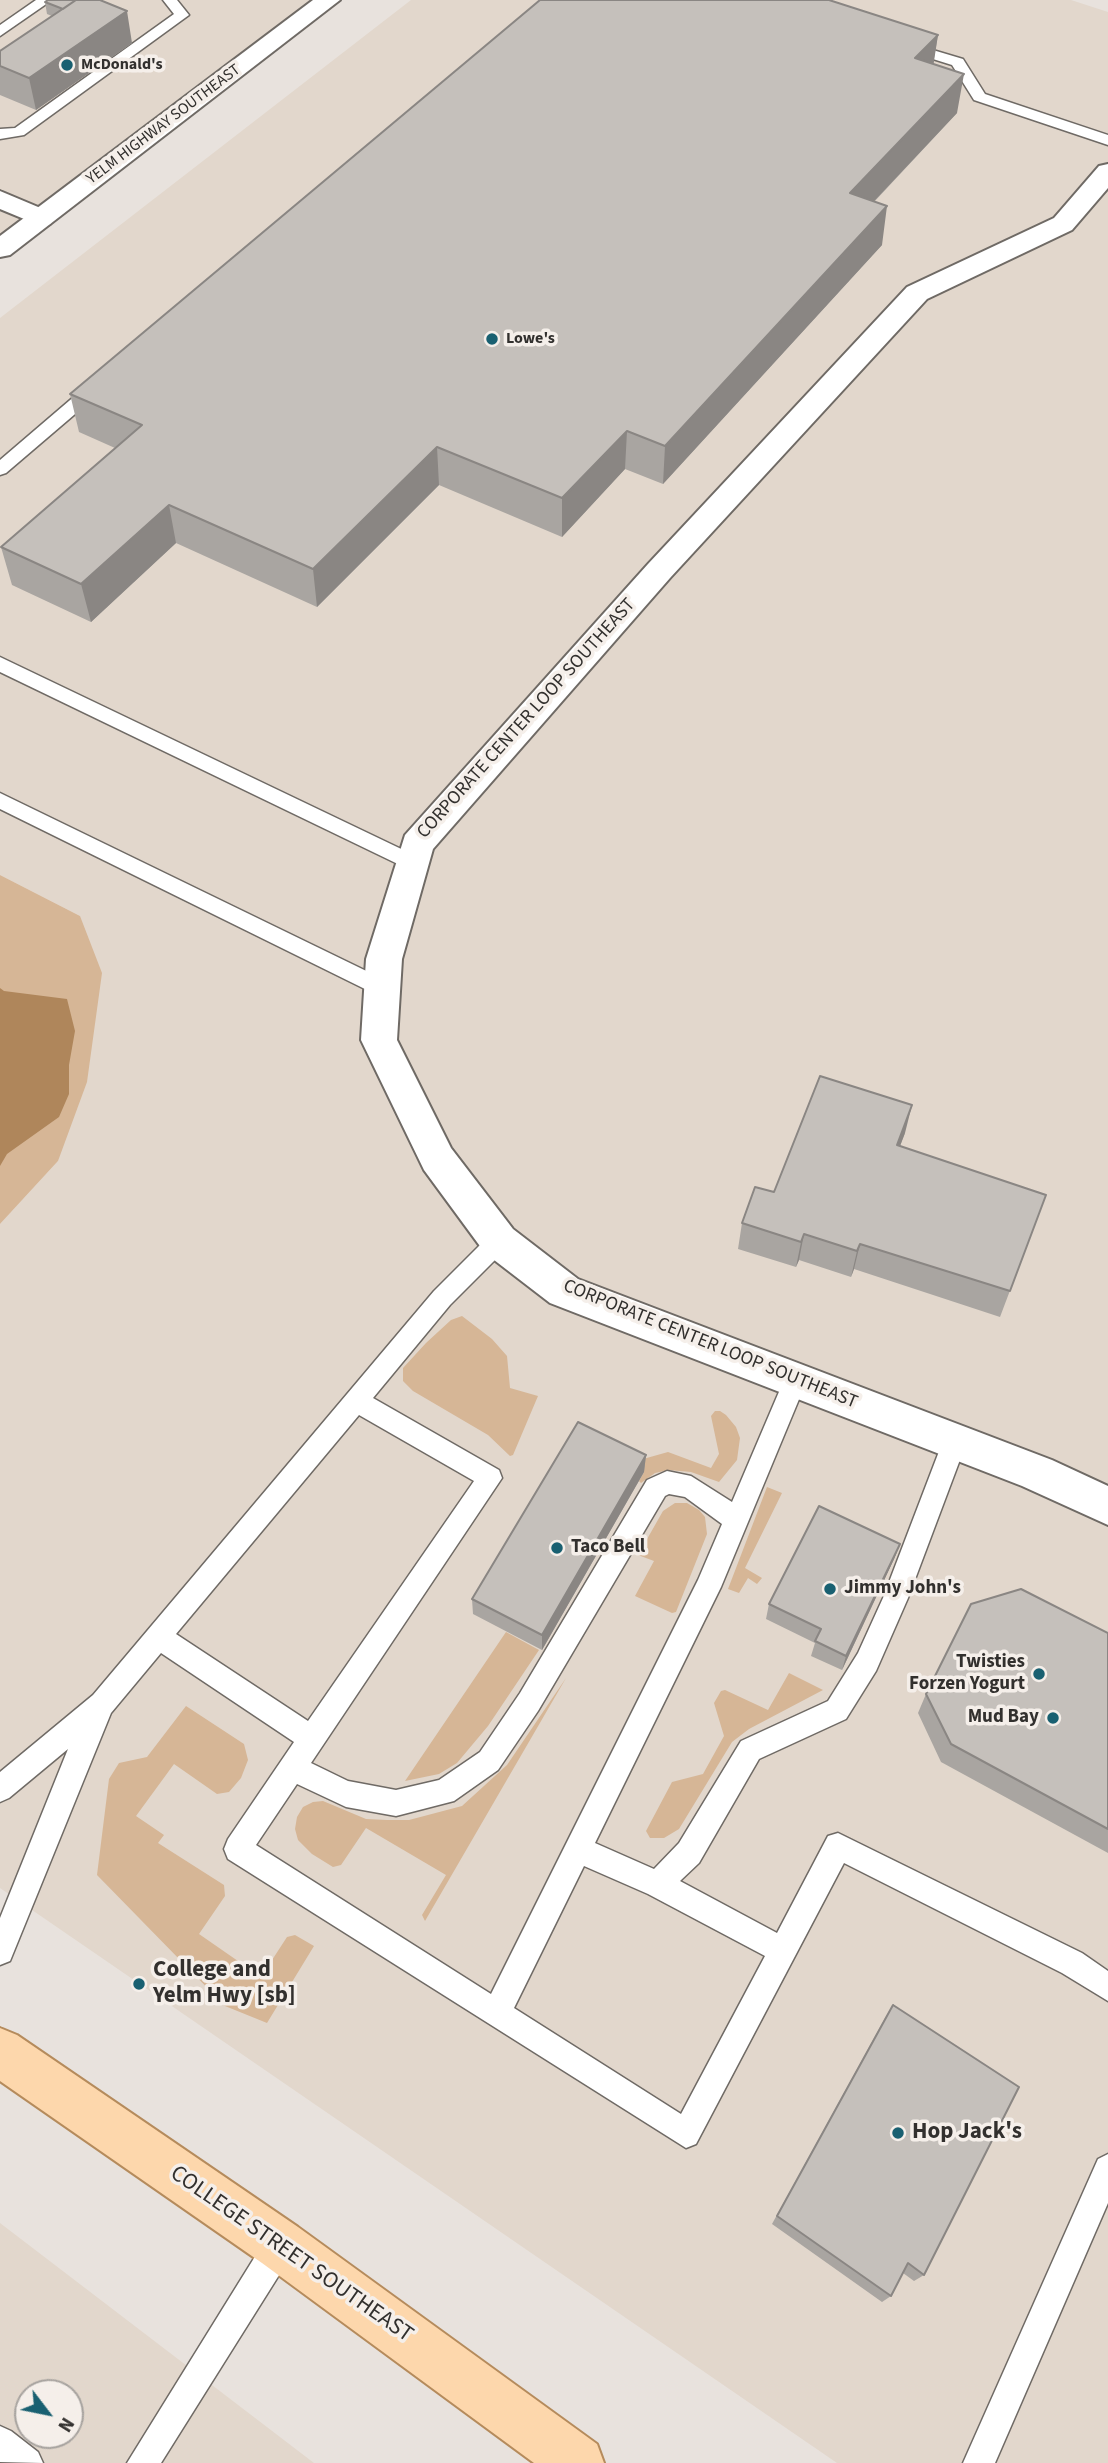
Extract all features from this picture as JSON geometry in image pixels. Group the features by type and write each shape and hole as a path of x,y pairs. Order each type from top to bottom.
{"main road":[{"name":"COLLEGE STREET SOUTHEAST","path":"0,2052 280,2245 578,2463"}],"street":[{"name":"YELM HIGHWAY SOUTHEAST","path":"0,249 328,0"},
{"name":"CORPORATE CENTER LOOP SOUTHEAST","path":"1108,172 1063,224 917,293 659,571 417,844 384,959 379,1040 437,1159 499,1241 564,1291 1037,1473 1108,1506"},
{"path":"0,199 41,218"}],"lane":[{"path":"0,32 45,0"},
{"path":"0,134 19,132 182,15 170,0"},
{"path":"893,42 958,62 979,97 1108,140"},
{"path":"0,125 19,132"},
{"path":"0,469 105,379"},
{"path":"0,664 411,862"},
{"path":"0,800 382,988"},
{"path":"0,1789 102,1704 442,1298 499,1241"},
{"path":"497,2012 708,1587 794,1380"},
{"path":"356,1401 490,1478 237,1849 686,2134 838,1846 1072,1963 1108,1987"},
{"path":"659,1884 688,1853 750,1750 837,1710 867,1662 954,1441"},
{"path":"293,1768 346,1794 396,1803 445,1791 489,1761 529,1702 656,1488 667,1482 691,1486 736,1519"},
{"path":"158,1637 312,1738"},
{"path":"0,1951 74,1766 102,1704"},
{"path":"578,1849 659,1884 783,1951"},
{"path":"979,2463 1108,2169"},
{"path":"143,2463 280,2245"},
{"path":"0,2441 27,2463"}],"shaded area":[{"path":"0,0 328,0 0,249"},
{"path":"411,0 1071,0 1108,12 1108,2463 837,2463 0,1888 0,1224 58,1161 80,916 0,875 0,318"},
{"path":"0,875 80,916 102,973 87,1082 58,1161 0,1224"},
{"path":"0,988 4,991 67,999 75,1031 69,1065 69,1094 59,1117 7,1154 0,1166"},
{"path":"462,1316 492,1339 507,1356 510,1388 538,1396 513,1455 510,1456 488,1435 413,1391 403,1381 403,1368 451,1320"},
{"path":"715,1411 726,1415 736,1427 740,1438 737,1460 719,1482 691,1472 669,1470 655,1473 641,1483 639,1481 644,1472 636,1461 668,1452 711,1468 719,1454 711,1416"},
{"path":"767,1487 782,1493 745,1568 762,1578 757,1584 748,1578 739,1593 728,1589"},
{"path":"675,1503 687,1503 699,1510 705,1517 707,1534 676,1612 672,1613 635,1596 654,1561 638,1555 663,1511"},
{"path":"506,1632 539,1650 488,1726 457,1763 439,1774 405,1781"},
{"path":"789,1673 823,1690 749,1729 732,1742 679,1829 664,1838 650,1838 646,1831 672,1782 703,1774 724,1736 714,1703 721,1691 725,1690 768,1710"},
{"path":"566,1678 425,1921 422,1915 446,1875 366,1828 341,1865 333,1867 312,1854 298,1840 295,1829 297,1817 303,1807 313,1802 323,1801 366,1819 387,1820 409,1820 462,1806 507,1765"},
{"path":"186,1706 244,1744 248,1760 241,1778 229,1792 217,1794 174,1764 136,1816 164,1835 158,1843 224,1885 225,1896 199,1934 261,1977 287,1937 295,1935 314,1946 267,2023 225,2006 97,1875 109,1779 119,1763 147,1757"},
{"path":"0,2223 314,2463 0,2463"}],"building":[{"path":"76,0 63,9 45,2"},
{"path":"76,0 100,0 127,11 29,78 0,66 0,51"},
{"name":"Lowe's","path":"540,0 829,0 938,35 915,58 964,74 850,193 887,206 665,446 627,431 562,498 437,447 313,569 169,505 81,584 1,547 142,425 70,394"},
{"path":"820,1076 912,1105 897,1145 1046,1195 1010,1291 860,1244 857,1251 804,1234 801,1242 742,1223 755,1187 774,1192"},
{"name":"Taco Bell","path":"578,1422 646,1455 542,1635 472,1599"},
{"name":"Jimmy John's","path":"819,1506 900,1544 846,1656 815,1641 821,1629 769,1604"},
{"path":"1021,1589 1108,1633 1108,1829 951,1744 926,1694 971,1604"},
{"path":"893,2005 1019,2087 924,2275 908,2263 891,2296 777,2216"}],"place":[{"name":"McDonald's","path":"67,65"},
{"name":"Lowe's","path":"492,339"},
{"name":"Taco Bell","path":"557,1548"},
{"name":"Jimmy John's","path":"830,1589"},
{"name":"Twisties Forzen Yogurt","path":"1039,1674"},
{"name":"Mud Bay","path":"1053,1718"},
{"name":"College and Yelm Hwy [sb]","path":"139,1984"},
{"name":"Hop Jack's","path":"898,2133"}]}
